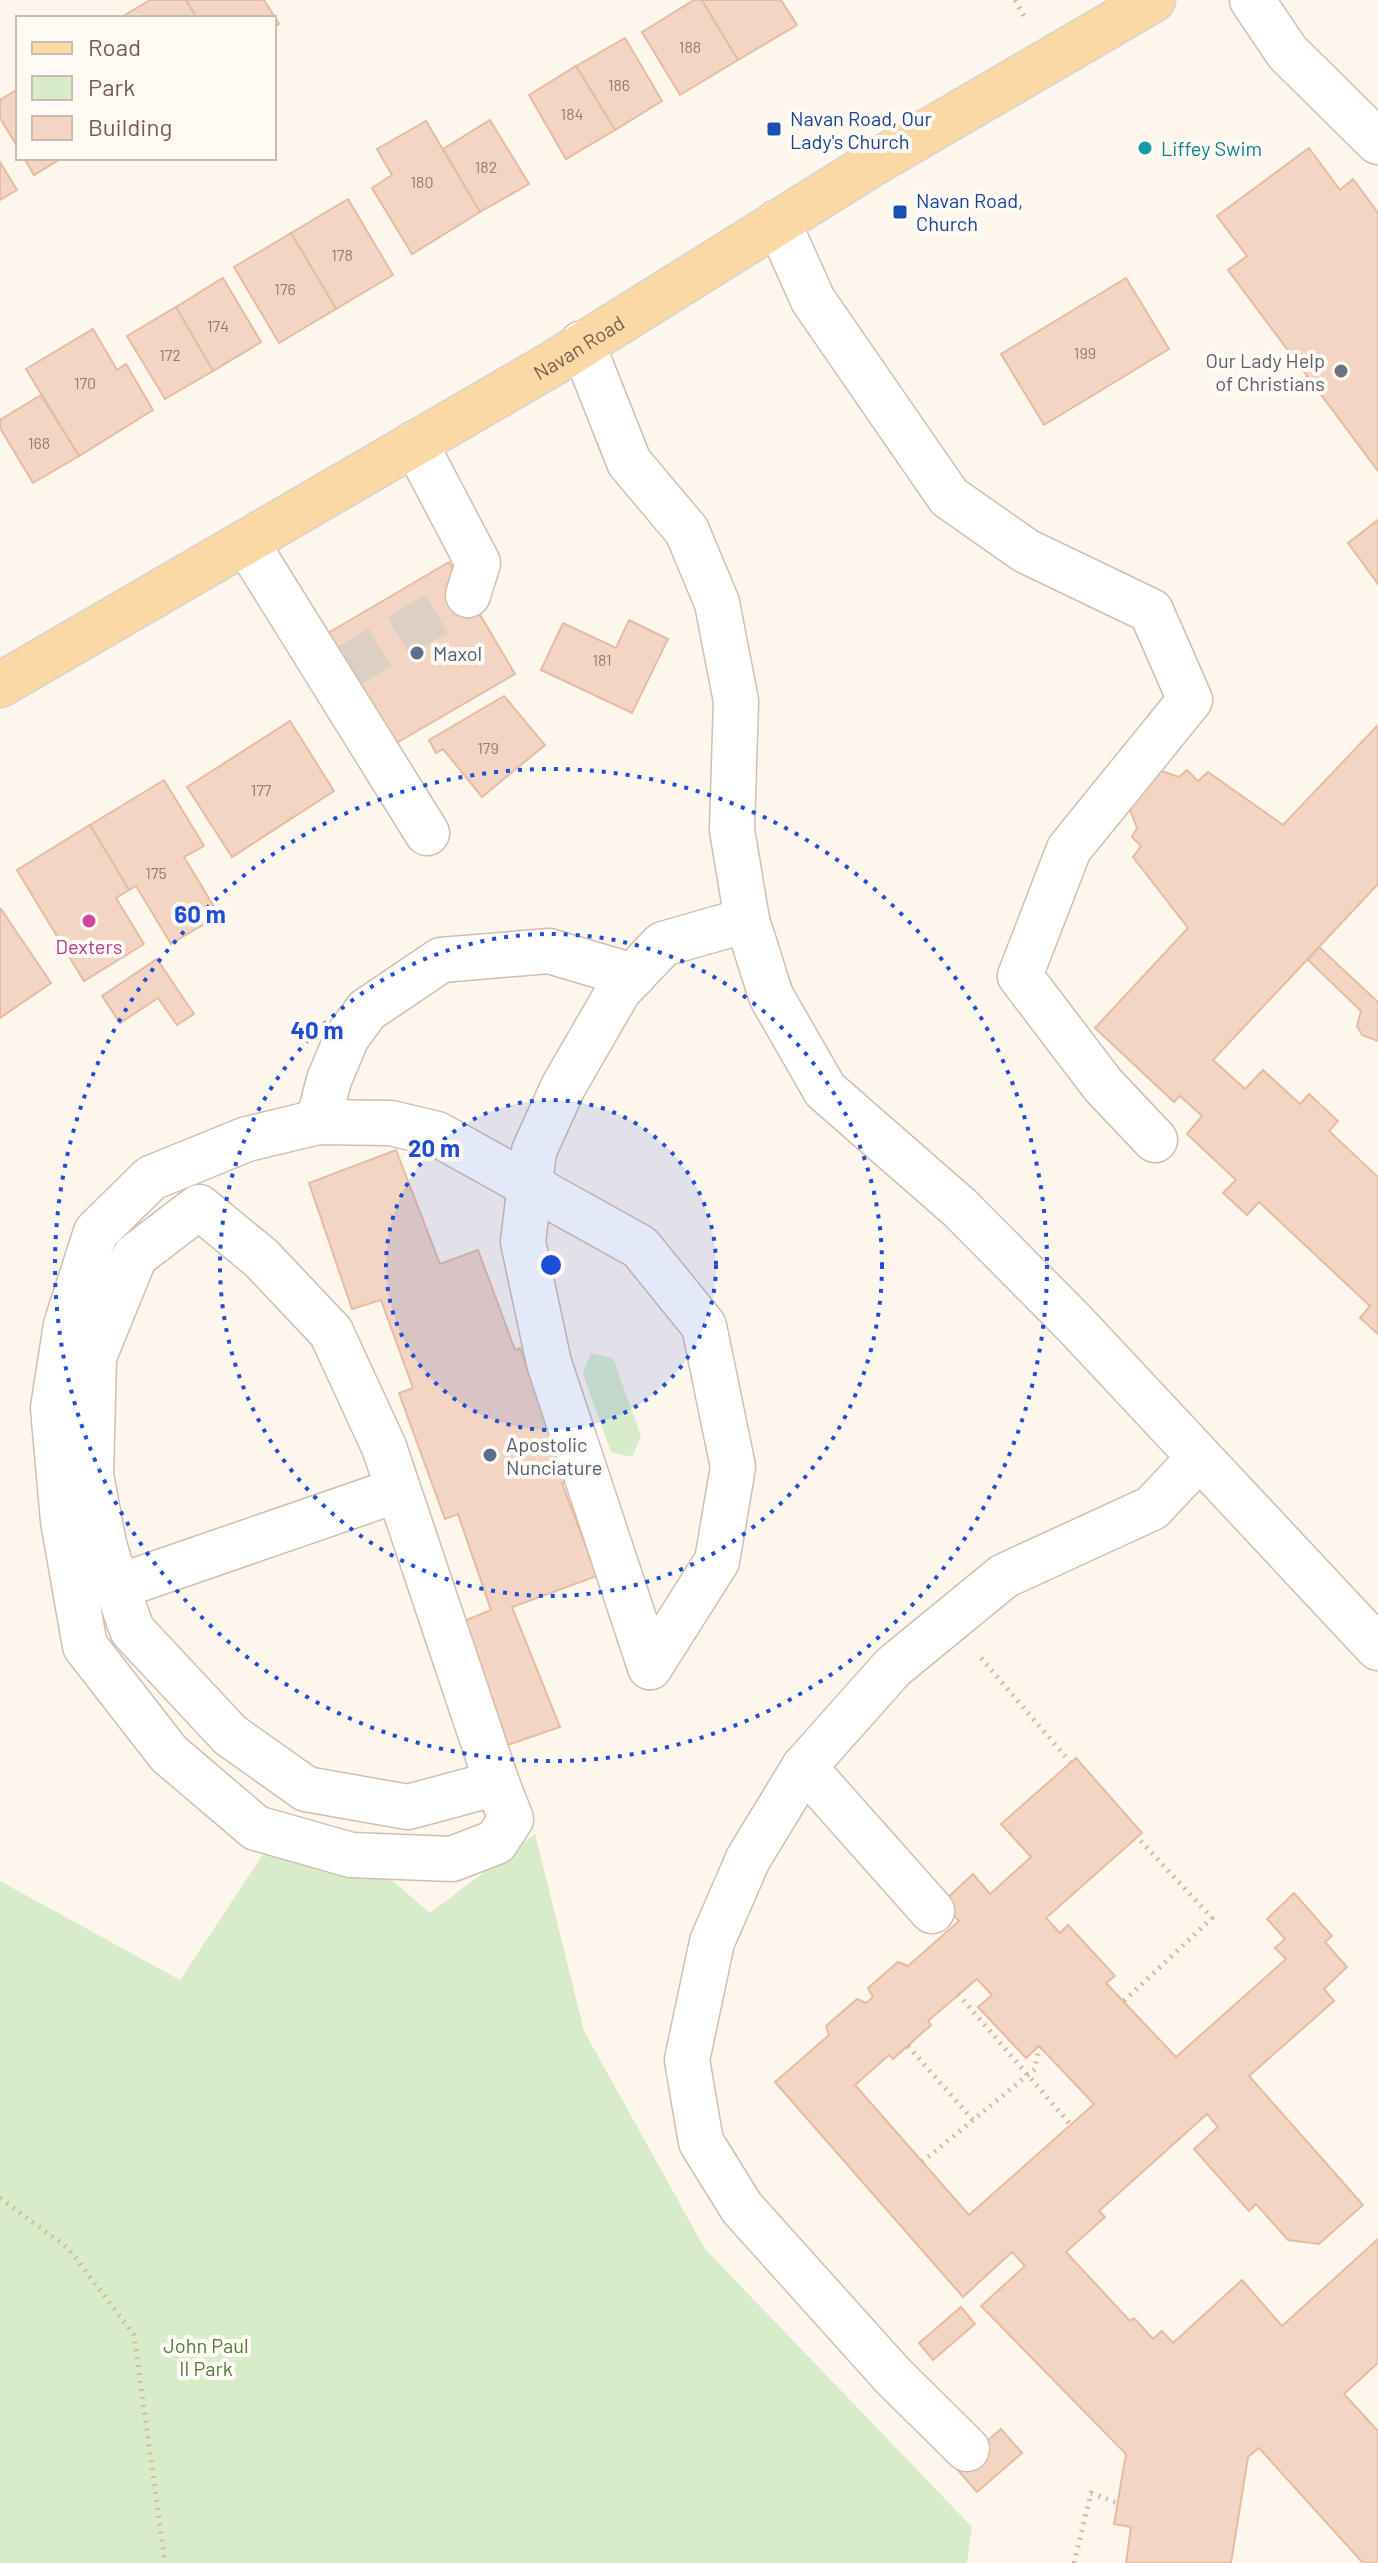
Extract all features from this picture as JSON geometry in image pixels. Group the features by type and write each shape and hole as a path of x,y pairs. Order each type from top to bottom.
{"main road":[{"name":"Navan Road","path":"0,685 552,364 778,222 1153,0"}],"lane":[{"path":"1252,0 1287,52 1378,142"},
{"path":"778,222 813,300 949,497 1026,551 1151,611 1190,700 1069,849 1020,976 1103,1085 1155,1140"},
{"path":"582,343 629,462 687,531 717,603 736,701 732,830 747,920 771,996 825,1090 960,1208 1075,1324 1378,1648"},
{"path":"415,443 478,563 468,595"},
{"path":"246,542 331,665 427,833"},
{"path":"497,1783 408,1807 306,1789 230,1735 132,1630 104,1544 91,1475 94,1357 135,1256 199,1207 261,1258 331,1332 384,1447 511,1819 496,1842 452,1859 351,1855 256,1828 169,1754 85,1646 63,1521 53,1408 66,1325 96,1232 151,1178 247,1139 318,1122 391,1123 437,1134 530,1184 640,1247 704,1326 733,1467 717,1561 650,1667 549,1363 523,1242 530,1184 534,1151 563,1087 619,990 663,944 747,920"},
{"path":"318,1122 329,1080 347,1037 367,1010 441,960 549,951 633,976"},
{"path":"967,2449 894,2377 742,2208 701,2142 687,2060 712,1942 748,1859 804,1767 893,1667 1004,1576 1152,1508 1199,1458"},
{"path":"117,1587 398,1490"},
{"path":"804,1767 932,1911"}],"path":[{"path":"950,1620 1071,1763"},
{"path":"1124,2001 1212,1918 1137,1837"},
{"path":"958,1994 1070,2124"},
{"path":"908,2046 973,2120"},
{"path":"922,2162 1029,2075 1035,2069 1039,2046"},
{"path":"0,2198 68,2248 134,2335 165,2563"},
{"path":"1074,2563 1091,2493 1117,2503"}],"green space":[{"path":"591,1353 613,1358 641,1436 632,1457 611,1452 583,1374"},
{"name":"John Paul II Park","path":"535,1834 584,2031 705,2249 972,2527 967,2563 0,2563 0,1881 180,1980 269,1845 387,1876 430,1913"}],"building":[{"path":"150,0 186,0 196,16 123,16"},
{"path":"186,0 264,0 274,16 196,16"},
{"path":"694,0 702,0 738,60 680,95 642,32"},
{"path":"702,0 781,0 797,25 738,60"},
{"path":"625,38 662,101 615,130 576,66"},
{"path":"576,66 615,130 566,159 529,95"},
{"path":"16,90 16,145 0,118 0,100"},
{"path":"490,120 529,184 480,212 443,149"},
{"path":"426,121 480,212 412,254 372,188 392,175 377,149"},
{"name":"Our Lady Help of Christians","path":"1309,148 1340,190 1353,179 1378,213 1378,471 1228,270 1247,256 1217,216"},
{"path":"25,160 59,160 34,175"},
{"path":"0,162 17,190 0,200"},
{"path":"348,199 393,275 336,309 291,233"},
{"path":"291,233 336,309 279,343 234,267"},
{"path":"223,278 261,342 213,371 176,307"},
{"path":"1126,278 1169,349 1044,425 1001,354"},
{"path":"176,307 213,371 165,399 127,336"},
{"path":"93,329 117,370 126,364 153,410 79,456 26,369"},
{"path":"41,395 79,456 33,483 0,428 0,420"},
{"path":"1378,520 1378,584 1348,543"},
{"name":"Maxol","path":"449,562 515,674 388,748 323,636"},
{"path":"629,620 668,639 632,713 541,670 563,623 616,648"},
{"path":"504,696 545,745 482,797 443,749 436,753 429,740"},
{"path":"290,721 334,791 232,857 187,787"},
{"path":"1378,725 1378,884 1213,1060 1245,1089 1263,1070 1300,1104 1309,1094 1338,1121 1329,1131 1378,1177 1378,1334 1360,1318 1370,1306 1259,1202 1247,1215 1223,1193 1236,1180 1187,1134 1202,1116 1180,1096 1174,1102 1095,1028 1188,928 1133,857 1141,846 1132,837 1137,828 1128,805 1156,769 1179,777 1187,770 1198,781 1208,772 1283,825"},
{"path":"164,780 204,846 184,857 219,915 171,944 136,886 129,890 90,825"},
{"name":"Dexters","path":"90,825 129,890 116,898 144,944 84,981 17,870"},
{"path":"0,910 51,983 0,1018"},
{"path":"1319,947 1378,1002 1378,1041 1362,1035 1357,1026 1361,1011 1308,960"},
{"path":"157,959 194,1014 177,1025 158,998 120,1023 102,996"},
{"name":"Apostolic Nunciature","path":"396,1150 440,1264 478,1250 515,1350 520,1348 569,1481 562,1483 597,1576 512,1607 560,1727 499,1748 452,1626 491,1610 458,1514 445,1519 399,1393 413,1388 381,1300 352,1309 309,1183"},
{"path":"1076,1758 1142,1833 1046,1918 1060,1933 1068,1925 1115,1976 1106,1983 1176,2057 1286,1959 1275,1948 1285,1939 1267,1919 1294,1893 1332,1936 1325,1942 1347,1967 1324,1989 1334,2001 1249,2076 1363,2205 1319,2244 1288,2240 1256,2204 1249,2211 1194,2149 1218,2127 1207,2114 1099,2211 1105,2217 1066,2252 1130,2321 1134,2318 1153,2339 1162,2331 1173,2343 1242,2280 1282,2326 1378,2239 1378,2363 1344,2394 1378,2431 1378,2563 1363,2563 1259,2448 1248,2457 1231,2563 1126,2563 1131,2527 1114,2524 1126,2454 981,2306 1025,2266 1012,2252 963,2297 775,2082 829,2035 826,2026 857,1999 866,2003 873,1997 868,1988 898,1962 908,1966 959,1921 942,1903 973,1874 990,1894 1031,1857 1001,1824","holes":["977,1979 992,1995 978,2007 1026,2058 1039,2046 1094,2104 969,2215 855,2085 889,2055 893,2059 931,2025 928,2021"]},
{"path":"961,2307 975,2324 933,2360 919,2343"},
{"path":"1001,2429 1022,2453 977,2492 956,2468"}],"tunnel":[{"path":"342,670 468,595"}],"place":[{"name":"Navan Road, Our Lady's Church","path":"774,129"},
{"name":"Liffey Swim","path":"1145,148"},
{"name":"Navan Road, Church","path":"900,212"},
{"name":"Our Lady Help of Christians","path":"1341,371"},
{"name":"Maxol","path":"417,653"},
{"name":"Dexters","path":"89,921"},
{"name":"Apostolic Nunciature","path":"490,1455"}]}
